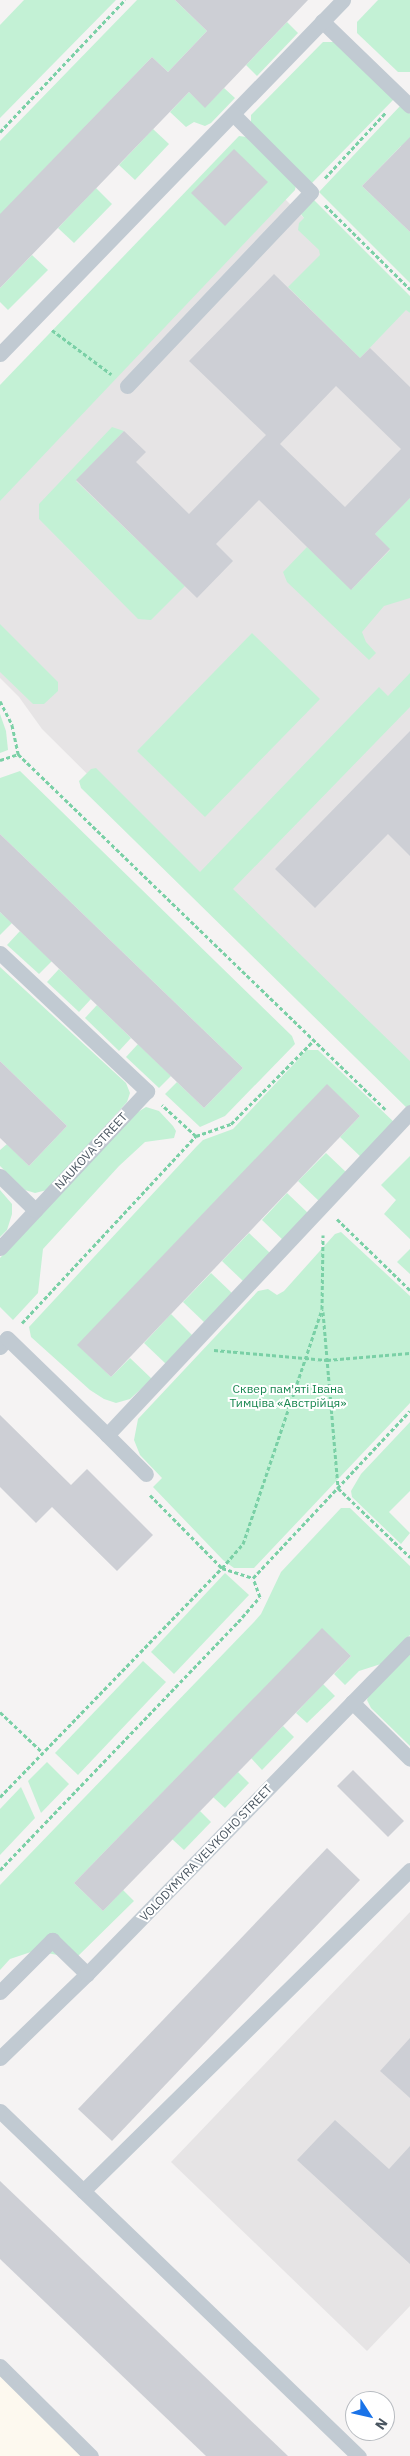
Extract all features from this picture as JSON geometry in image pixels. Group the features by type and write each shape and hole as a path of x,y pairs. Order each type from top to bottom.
{"lane":[{"path":"0,354 343,0"},
{"path":"322,22 407,97"},
{"path":"127,386 311,192 233,114"},
{"path":"0,953 147,1091"},
{"name":"NAUKOVA STREET","path":"0,1248 147,1091"},
{"path":"106,1435 410,1112"},
{"path":"0,1176 36,1210"},
{"path":"4,1342 146,1474"},
{"name":"VOLODYMYRA VELYKOHO STREET","path":"0,2058 87,1974 410,1643"},
{"path":"352,1702 410,1758"},
{"path":"83,2191 410,1870"},
{"path":"0,1992 52,1940 87,1974"},
{"path":"0,2111 359,2456"},
{"path":"0,2366 91,2456"}],"path":[{"path":"0,132 125,0"},
{"path":"407,97 311,192 410,290"},
{"path":"36,317 127,386"},
{"path":"0,701 12,726 18,754 399,1123"},
{"path":"0,760 18,754"},
{"path":"4,1342 196,1136 231,1124 313,1040"},
{"path":"147,1091 196,1136"},
{"path":"323,1205 410,1290"},
{"path":"323,1205 322,1309 338,1488 410,1557"},
{"path":"0,1797 243,1544 322,1309"},
{"path":"188,1348 326,1360 410,1353"},
{"path":"253,1578 410,1411"},
{"path":"146,1474 139,1483 222,1568 253,1578"},
{"path":"0,1870 249,1610 260,1597 253,1578"},
{"path":"0,1712 42,1753"}],"shaded area":[{"path":"268,182 304,218 308,214 410,313 410,1090 42,729 19,697 0,678 0,459"},
{"path":"410,1912 410,2306 367,2351 171,2162"},
{"path":"0,2371 82,2456 0,2456"}],"green space":[{"path":"24,0 116,0 0,118 0,25"},
{"path":"137,0 175,0 207,31 168,72 152,57 0,215 0,141"},
{"path":"378,0 410,0 410,72 398,72 357,33 357,22"},
{"path":"287,22 298,33 257,76 246,65"},
{"path":"323,42 336,42 394,99 311,184 251,125 251,115"},
{"path":"224,88 235,98 211,123 205,126 194,122 186,127 170,112 189,92 205,107"},
{"path":"401,105 410,114 410,154 401,146 362,186 410,232 410,283 319,192"},
{"path":"153,129 169,144 135,180 119,165"},
{"path":"239,136 247,137 296,185 295,190 0,501 0,385"},
{"path":"96,188 112,204 74,243 58,228"},
{"path":"313,199 410,296 410,313 406,310 360,358 288,287 320,255 319,250 298,230 299,223 304,218 300,213"},
{"path":"32,255 48,270 8,310 0,302 0,288"},
{"path":"112,427 124,431 76,481 185,586 151,620 138,619 39,519 39,504"},
{"path":"410,498 410,598 384,606 362,632 366,642 376,653 369,660 287,582 283,572 307,547 352,589 390,550 375,534"},
{"path":"0,624 58,682 58,691 44,704 33,704 0,672"},
{"path":"252,633 320,699 205,817 137,751"},
{"path":"410,673 410,707 233,889 410,1061 410,1111 81,788 79,781 91,769 96,768 200,872 379,687 388,696"},
{"path":"0,714 6,731 8,750 0,753"},
{"path":"20,771 292,1036 295,1044 225,1116 200,1127 165,1094 177,1082 204,1108 243,1068 0,834 0,778"},
{"path":"0,912 12,923 0,935"},
{"path":"20,931 52,961 39,974 7,945"},
{"path":"0,967 126,1083 130,1093 127,1102 47,1190 35,1193 25,1190 0,1166 0,1150 7,1144 29,1166 67,1126 0,1061"},
{"path":"59,969 91,999 79,1012 47,982"},
{"path":"97,1005 131,1038 119,1051 85,1018"},
{"path":"138,1044 171,1076 159,1088 126,1057"},
{"path":"307,1050 318,1050 396,1124 362,1158 340,1137 360,1116 327,1085 78,1345 111,1377 130,1358 152,1379 130,1399 116,1403 104,1399 90,1390 31,1337 29,1327 203,1140 233,1129"},
{"path":"146,1107 159,1111 173,1126 176,1131 174,1138 145,1142 119,1166 43,1249 38,1293 13,1320 0,1307 0,1258 133,1115"},
{"path":"326,1153 348,1174 320,1202 298,1181"},
{"path":"410,1156 410,1239 384,1214 396,1200 381,1185"},
{"path":"0,1190 12,1204 12,1214 7,1230 0,1237"},
{"path":"287,1193 309,1214 284,1241 262,1220"},
{"name":"Сквер пам'яті Івана Тимціва «Австрійця»","path":"341,1232 410,1296 410,1403 254,1568 234,1568 223,1560 153,1487 162,1478 140,1455 134,1440 138,1419 258,1291 268,1289 277,1295 284,1291 335,1234"},
{"path":"249,1233 271,1254 244,1282 222,1261"},
{"path":"410,1249 410,1274 397,1262"},
{"path":"211,1273 233,1294 205,1323 183,1302"},
{"path":"171,1314 193,1336 166,1364 144,1343"},
{"path":"410,1422 410,1491 389,1512 410,1533 401,1544 352,1497 351,1491 361,1474"},
{"path":"341,1508 350,1508 410,1566 410,1635 384,1663 359,1671 345,1685 334,1674 351,1656 322,1629 74,1883 103,1911 123,1890 134,1901 76,1958 34,1951 10,1959 0,1970 0,1885 254,1622 261,1614 281,1572"},
{"path":"225,1573 249,1595 174,1674 151,1652"},
{"path":"410,1649 410,1746 371,1708 367,1700 370,1691"},
{"path":"143,1661 166,1682 78,1775 55,1753"},
{"path":"323,1684 335,1696 307,1723 296,1713"},
{"path":"283,1726 294,1737 262,1770 251,1758"},
{"path":"47,1762 69,1784 41,1813 28,1781"},
{"path":"238,1772 249,1783 225,1808 213,1797"},
{"path":"21,1787 35,1818 0,1855 0,1809"},
{"path":"200,1811 211,1822 184,1850 172,1839"}],"building":[{"path":"175,0 308,0 205,108 189,92 0,288 0,214 152,57 168,72 207,31"},
{"path":"410,137 410,232 362,186"},
{"path":"234,149 268,182 225,226 191,193"},
{"path":"274,274 360,358 370,348 410,387 410,498 375,534 390,549 351,590 259,500 216,544 233,561 197,598 76,480 124,431 146,452 136,462 189,514 266,435 189,361","holes":["336,386 401,449 345,507 280,444"]},
{"path":"410,731 410,856 388,834 315,908 275,869"},
{"path":"0,834 243,1068 204,1108 0,912"},
{"path":"0,1061 67,1126 29,1166 0,1138"},
{"path":"327,1084 360,1116 111,1377 77,1345"},
{"path":"0,1415 71,1485 87,1469 153,1535 117,1571 52,1507 36,1523 0,1487"},
{"path":"322,1628 351,1656 103,1911 74,1883"},
{"path":"353,1770 404,1821 388,1837 337,1786"},
{"path":"327,1848 360,1880 112,2141 78,2109"},
{"path":"410,2038 410,2098 380,2071"},
{"path":"335,2120 389,2169 410,2146 410,2264 297,2160"},
{"path":"0,2181 288,2456 206,2456 0,2259"}]}
